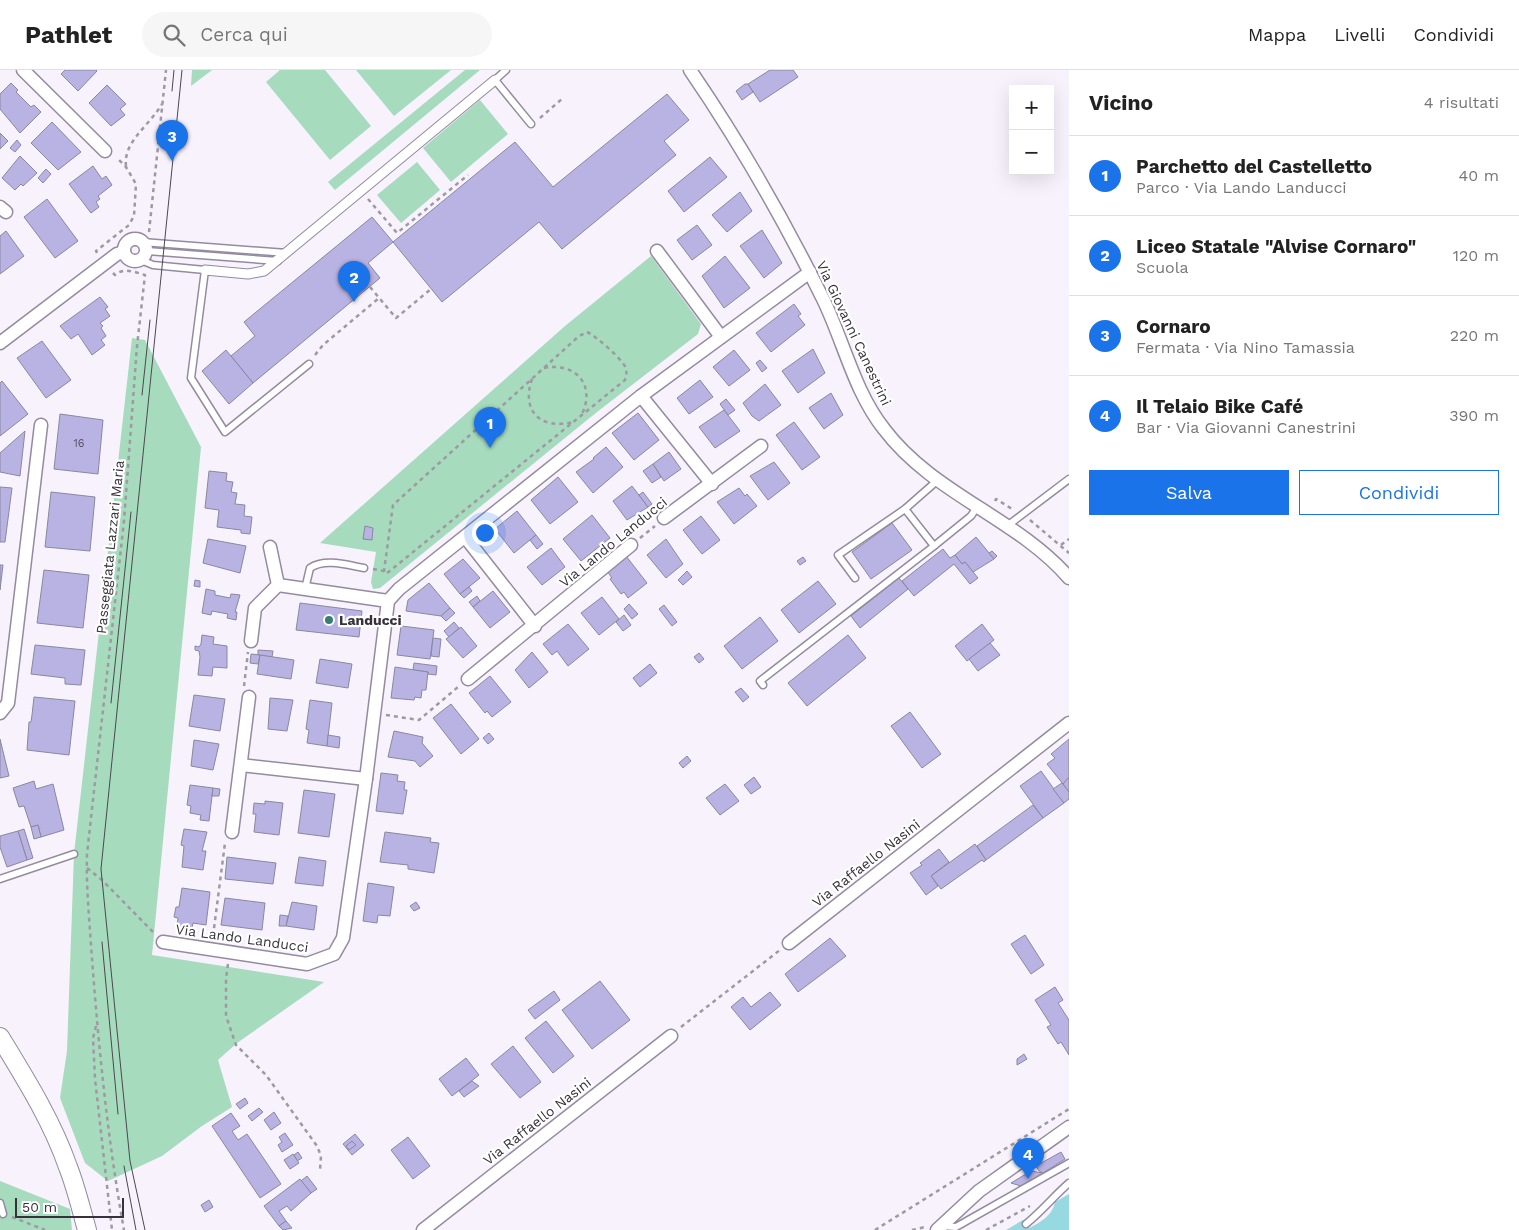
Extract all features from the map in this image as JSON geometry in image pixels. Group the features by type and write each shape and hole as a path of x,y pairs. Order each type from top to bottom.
{"main road":[{"path":"0,1036 21,1070 60,1145 88,1230"}],"street":[{"path":"23,70 105,151"},
{"name":"Via Giovanni Canestrini","path":"690,70 779,213 810,272 868,406 884,430 903,450 938,480 1008,526 1042,552 1069,578"},
{"path":"205,270 248,274 264,271 495,80"},
{"path":"136,239 144,249 130,260 124,252 128,242 136,239"},
{"path":"657,251 721,337"},
{"path":"0,343 117,254 124,252"},
{"path":"278,585 388,601 399,589 466,538 641,396 810,272"},
{"path":"641,396 712,484"},
{"path":"0,712 8,703 41,426"},
{"name":"Via Lando Landucci","path":"664,518 712,484 760,446"},
{"path":"466,538 535,626"},
{"name":"Via Lando Landucci","path":"468,679 535,626 631,545"},
{"path":"270,547 278,585"},
{"path":"251,641 255,608 278,585"},
{"name":"Via Lando Landucci","path":"163,942 307,964 334,954 343,938 366,779 388,601"},
{"path":"232,832 249,697"},
{"name":"Via Raffaello Nasini","path":"789,943 1069,723"},
{"path":"241,765 366,779"},
{"name":"Via Raffaello Nasini","path":"423,1230 671,1036"},
{"path":"936,1228 979,1191 1069,1127"}],"lane":[{"path":"506,70 495,80 533,123"},
{"path":"144,249 287,253"},
{"path":"144,249 278,261"},
{"path":"144,249 153,265 205,270 191,378 225,432 309,364"},
{"path":"1008,526 1069,479"},
{"path":"855,578 838,556 905,509 938,480"},
{"path":"763,685 760,681 934,546 971,516 977,507"},
{"path":"905,509 934,546"},
{"path":"306,589 310,568 316,564 327,562 364,568"},
{"path":"0,879 74,854"},
{"path":"936,1228 956,1227 1069,1163"},
{"path":"1026,1224 1039,1214 1048,1201 1069,1183"},
{"path":"0,1202 3,1214"}],"path":[{"path":"144,249 152,218 166,70"},
{"path":"533,123 563,98"},
{"path":"126,167 125,155 127,148 155,116 163,103"},
{"path":"96,251 129,226 134,216 136,184 126,167 114,154 105,151"},
{"path":"361,191 397,233 468,175"},
{"name":"Passeggiata Lazzari Maria","path":"86,868 124,521 136,355 145,275 120,270 115,275"},
{"path":"370,287 396,318 431,289"},
{"path":"309,364 322,345 379,298"},
{"path":"587,332 594,335 625,367 627,374 624,380 574,422 386,574 384,571 393,504 533,377 579,336 587,332"},
{"path":"542,369 555,366 569,368 584,382 587,390 586,403 581,416"},
{"path":"533,377 528,391 529,404 537,416 553,425 574,422"},
{"path":"996,499 1012,509"},
{"name":"Via Lando Landucci","path":"631,545 664,518"},
{"path":"1026,518 1069,553"},
{"path":"1061,545 1069,539"},
{"path":"249,697 244,688 251,641"},
{"path":"374,714 420,720 468,679"},
{"path":"211,950 225,838 232,832"},
{"path":"86,868 96,1025 114,1176 124,1230"},
{"name":"Via Lando Landucci","path":"86,868 102,880 163,942"},
{"path":"682,1027 789,943"},
{"path":"230,953 226,993 226,1016 230,1033 236,1046 266,1075 285,1099 317,1146 321,1156 320,1170"},
{"path":"96,1025 93,1038 95,1079 112,1230"},
{"path":"874,1230 1069,1109"},
{"path":"986,1230 1016,1212 1048,1201"},
{"path":"3,1214 46,1230"},
{"path":"912,1230 936,1228"}],"green space":[{"path":"192,70 212,70 191,86"},
{"path":"280,70 325,70 371,126 330,160 266,82"},
{"path":"356,70 451,70 394,116"},
{"path":"465,70 480,70 335,190 328,182"},
{"path":"480,100 508,134 451,182 423,148"},
{"path":"417,162 440,190 401,223 377,195"},
{"path":"651,256 701,324 698,334 597,412 380,588 373,589 371,582 376,552 320,543 565,326"},
{"path":"132,338 145,340 201,447 152,955 324,982 237,1043 218,1060 232,1107 202,1126 162,1156 108,1181 85,1163 60,1098 67,1051 74,854"},
{"path":"0,1181 70,1209 72,1230 0,1230"}],"water":[{"path":"1069,1194 1069,1230 1006,1230 1023,1220 1029,1228 1038,1223 1049,1215 1055,1202"}],"building":[{"path":"65,70 97,71 78,91 61,74"},
{"path":"770,70 793,70 798,77 760,102 748,84"},
{"path":"11,83 18,90 16,92 31,107 34,105 41,112 20,133 0,109 0,94"},
{"path":"745,84 748,84 753,92 742,100 736,91"},
{"path":"107,85 126,104 120,109 125,115 111,126 89,103"},
{"path":"667,94 689,120 664,141 676,155 562,249 539,222 442,302 393,242 515,142 553,187"},
{"path":"52,122 81,152 58,170 31,143"},
{"path":"0,133 8,141 0,149"},
{"path":"17,140 21,145 15,152 10,148"},
{"path":"20,156 37,173 23,186 21,184 15,190 2,178"},
{"path":"710,157 727,177 684,212 668,191"},
{"path":"93,166 102,179 106,176 112,185 98,196 100,199 96,202 99,207 91,213 69,184"},
{"path":"46,169 51,174 43,183 38,178"},
{"path":"740,192 752,211 727,232 712,215"},
{"path":"47,199 78,241 55,258 24,217"},
{"path":"372,217 393,242 368,263 380,278 253,383 231,356 255,336 244,322"},
{"path":"697,225 712,245 692,260 677,240"},
{"path":"762,230 782,263 764,278 740,246"},
{"path":"6,231 24,256 0,274 0,236"},
{"path":"725,256 750,288 724,308 702,276"},
{"path":"100,297 108,307 105,309 110,316 100,323 106,336 101,340 105,345 92,355 78,334 71,339 60,326"},
{"path":"794,304 801,314 798,316 805,325 771,352 756,333"},
{"path":"42,341 71,380 46,398 17,358"},
{"path":"813,349 825,373 798,393 782,371"},
{"path":"226,350 253,383 229,404 202,371"},
{"path":"734,350 750,370 729,386 713,367"},
{"path":"760,360 767,368 762,372 756,363"},
{"path":"700,380 713,397 689,414 677,398"},
{"path":"2,381 28,414 0,436 0,383"},
{"path":"765,384 781,405 759,421 752,416 743,403"},
{"path":"831,393 843,415 824,429 809,408"},
{"path":"726,399 735,410 728,415 720,404"},
{"path":"724,410 740,431 715,448 699,427"},
{"path":"638,413 659,440 634,460 612,433"},
{"path":"60,414 103,420 98,474 54,469"},
{"path":"794,422 820,457 802,470 776,435"},
{"path":"25,431 20,476 0,472 0,453"},
{"path":"606,447 623,467 593,493 576,472 594,459"},
{"path":"669,452 681,469 664,481 653,464"},
{"path":"774,462 790,483 768,500 750,476"},
{"path":"653,464 661,477 652,483 643,471"},
{"path":"209,471 227,473 226,481 233,482 231,492 237,493 235,504 245,505 244,516 252,517 250,534 241,533 241,530 217,527 219,510 205,508"},
{"path":"558,477 578,502 550,524 531,500"},
{"path":"632,486 648,507 627,520 613,501"},
{"path":"0,487 12,488 5,542 0,542"},
{"path":"739,488 757,506 734,524 717,502"},
{"path":"51,492 95,497 90,551 45,547"},
{"path":"643,492 652,504 648,507 639,495"},
{"path":"517,511 536,535 514,553 495,529"},
{"path":"592,515 610,538 581,561 563,539"},
{"path":"701,516 720,540 702,554 683,530"},
{"path":"892,523 912,550 871,579 852,552"},
{"path":"365,526 373,528 372,540 363,539"},
{"path":"536,535 543,544 537,549 530,540"},
{"path":"976,537 994,559 973,572 965,562 962,564 955,555"},
{"path":"208,539 246,546 240,573 203,563"},
{"path":"666,539 683,564 666,578 647,555"},
{"path":"551,548 565,567 542,585 527,567"},
{"path":"943,549 950,558 955,555 962,564 965,562 978,578 970,584 954,564 914,596 902,581"},
{"path":"992,551 997,556 994,559 989,553"},
{"path":"626,556 647,583 628,598 624,592 621,594 610,579 612,578 607,571"},
{"path":"803,557 806,561 800,565 797,561"},
{"path":"463,559 480,578 460,594 444,574"},
{"path":"0,565 3,565 0,590"},
{"path":"44,570 89,575 83,628 37,623"},
{"path":"687,571 692,577 683,585 678,580"},
{"path":"899,578 908,589 860,628 851,616"},
{"path":"195,580 200,581 200,587 194,586"},
{"path":"818,581 836,604 799,633 781,610"},
{"path":"429,583 450,608 441,616 406,611 408,600"},
{"path":"469,587 472,591 464,598 460,594"},
{"path":"206,589 215,591 215,595 230,598 231,594 240,595 235,612 237,612 236,620 227,618 228,614 212,611 211,615 202,613"},
{"path":"493,591 510,612 490,628 473,607"},
{"path":"477,596 480,601 473,607 469,602"},
{"path":"602,597 619,619 599,635 581,613"},
{"name":"Landucci","path":"300,603 362,611 359,637 296,630"},
{"path":"629,604 638,614 632,619 624,609"},
{"path":"664,605 677,622 672,626 659,609"},
{"path":"450,608 455,613 446,621 441,616"},
{"path":"624,615 631,625 623,631 616,622"},
{"path":"760,617 778,641 742,669 724,646"},
{"path":"454,622 459,628 449,637 444,631"},
{"path":"568,624 589,649 568,666 557,651 552,655 543,644"},
{"path":"982,624 994,640 967,661 955,646"},
{"path":"401,626 434,630 430,659 397,655"},
{"path":"461,627 477,646 463,658 446,639"},
{"path":"202,635 214,637 213,644 227,646 227,668 213,667 212,676 198,675 200,657 199,651 195,650 195,646 199,647 201,644"},
{"path":"848,635 866,658 807,706 788,683"},
{"path":"433,638 441,639 439,657 431,656"},
{"path":"990,643 1000,655 978,671 969,659"},
{"path":"35,645 85,650 81,685 65,684 65,678 31,674"},
{"path":"258,650 273,651 272,657 258,655"},
{"path":"532,652 548,672 529,688 515,670"},
{"path":"699,653 704,659 699,663 694,657"},
{"path":"251,654 260,655 258,664 250,663"},
{"path":"260,655 294,660 291,679 257,674"},
{"path":"320,659 352,664 348,688 316,683"},
{"path":"414,663 437,666 436,675 413,670"},
{"path":"650,664 657,673 640,687 633,678"},
{"path":"395,667 428,672 426,690 422,690 421,698 415,697 414,700 391,698"},
{"path":"490,676 511,702 492,717 487,711 485,713 469,693"},
{"path":"741,688 749,697 743,702 735,692"},
{"path":"194,695 225,699 220,731 189,726"},
{"path":"34,697 75,701 69,755 27,750 29,722 31,722"},
{"path":"270,698 293,700 287,731 268,729"},
{"path":"310,700 332,703 327,746 307,743 309,730 306,729"},
{"path":"451,704 479,739 461,754 433,718"},
{"path":"910,712 941,754 922,768 891,726"},
{"path":"394,731 423,737 422,743 433,756 420,767 415,761 388,757"},
{"path":"489,733 494,739 488,744 483,738"},
{"path":"328,735 340,737 339,748 327,746"},
{"path":"0,739 9,776 0,778"},
{"path":"1069,739 1069,779 1063,784 1047,764 1055,758 1051,754"},
{"path":"194,740 219,744 213,770 191,766"},
{"path":"687,756 691,761 683,768 679,763"},
{"path":"1041,771 1064,803 1043,818 1020,786"},
{"path":"381,773 398,775 397,781 405,782 404,790 407,790 403,814 376,811"},
{"path":"754,777 761,787 751,794 744,785"},
{"path":"1069,779 1069,792 1063,784"},
{"path":"34,781 36,789 53,784 64,830 41,837 38,825 31,827 24,806 19,807 13,788"},
{"path":"1062,783 1069,792 1069,799 1064,803 1053,789"},
{"path":"725,784 739,801 720,815 706,798"},
{"path":"190,785 213,788 209,821 200,820 201,815 190,813 191,806 187,805"},
{"path":"213,788 220,789 219,796 212,796"},
{"path":"304,790 335,794 329,837 298,833"},
{"path":"265,801 283,803 279,835 254,832 256,814 253,814 254,803 265,804"},
{"path":"1033,805 1043,818 986,860 977,846"},
{"path":"38,825 41,837 34,839 31,827"},
{"path":"24,829 33,858 27,860 18,831"},
{"path":"184,829 207,832 202,851 206,851 203,870 182,867 184,846 181,845"},
{"path":"18,831 27,860 7,867 0,847 0,836"},
{"path":"385,832 431,838 430,842 439,843 434,873 408,869 408,865 380,862"},
{"path":"975,844 986,860 984,862 982,860 941,889 931,876"},
{"path":"939,849 949,862 931,876 938,886 926,895 910,873"},
{"path":"227,857 276,863 273,884 225,879"},
{"path":"299,857 326,861 323,886 295,883"},
{"path":"368,883 394,887 390,916 378,915 377,923 363,921"},
{"path":"182,888 210,892 206,925 193,923 192,928 177,926 178,918 174,917 176,907 179,907"},
{"path":"225,898 265,903 262,930 221,925"},
{"path":"292,902 317,906 314,930 286,926"},
{"path":"416,902 420,908 414,911 410,906"},
{"path":"280,915 288,916 286,926 279,926"},
{"path":"1025,935 1044,965 1031,974 1011,944"},
{"path":"830,938 846,956 798,992 785,974"},
{"path":"600,981 630,1020 592,1049 562,1010"},
{"path":"1055,987 1063,1000 1058,1003 1069,1020 1069,1055 1061,1042 1058,1044 1047,1027 1051,1025 1035,1000"},
{"path":"554,991 560,1000 535,1019 528,1010"},
{"path":"770,992 781,1005 750,1030 731,1007 743,997 751,1007"},
{"path":"546,1021 574,1056 553,1073 525,1038"},
{"path":"513,1046 541,1082 520,1098 491,1064"},
{"path":"1024,1054 1027,1059 1017,1065 1017,1059"},
{"path":"466,1058 479,1075 452,1096 439,1079"},
{"path":"472,1081 479,1086 464,1097 459,1091"},
{"path":"245,1098 248,1103 240,1109 236,1104"},
{"path":"259,1108 263,1112 252,1121 248,1116"},
{"path":"274,1112 281,1123 271,1130 264,1120"},
{"path":"231,1113 240,1126 232,1131 238,1140 247,1134 281,1184 260,1198 212,1126"},
{"path":"285,1133 293,1145 282,1152 278,1145 282,1142 279,1137"},
{"path":"355,1134 364,1145 352,1155 343,1144"},
{"path":"408,1137 430,1166 413,1179 391,1150"},
{"path":"352,1141 356,1145 349,1150 346,1146"},
{"path":"298,1152 302,1158 297,1161 294,1155"},
{"path":"1061,1152 1065,1159 1043,1173 1039,1171 1036,1166"},
{"path":"293,1154 299,1163 290,1169 284,1160"},
{"path":"1031,1171 1043,1173 1021,1186 1011,1183"},
{"path":"307,1176 317,1189 311,1193 301,1181"},
{"path":"300,1179 311,1193 291,1211 287,1206 279,1211 286,1221 279,1226 264,1206"},
{"path":"209,1200 213,1207 205,1212 201,1205"},
{"path":"286,1221 292,1228 283,1230 279,1226"}],"tram line":[{"path":"172,91 174,70"},
{"path":"145,1230 130,1161 101,869 182,70"},
{"path":"142,395 150,320"},
{"path":"111,703 131,512"},
{"path":"102,942 118,1114"},
{"path":"124,1166 136,1230"}],"place":[{"name":"Cornaro","path":"172,161"},
{"name":"Liceo Statale \"Alvise Cornaro\"","path":"354,302"},
{"name":"Parchetto del Castelletto","path":"490,448"},
{"name":"Landucci","path":"329,620"},
{"name":"Il Telaio Bike Café","path":"1028,1179"}]}
